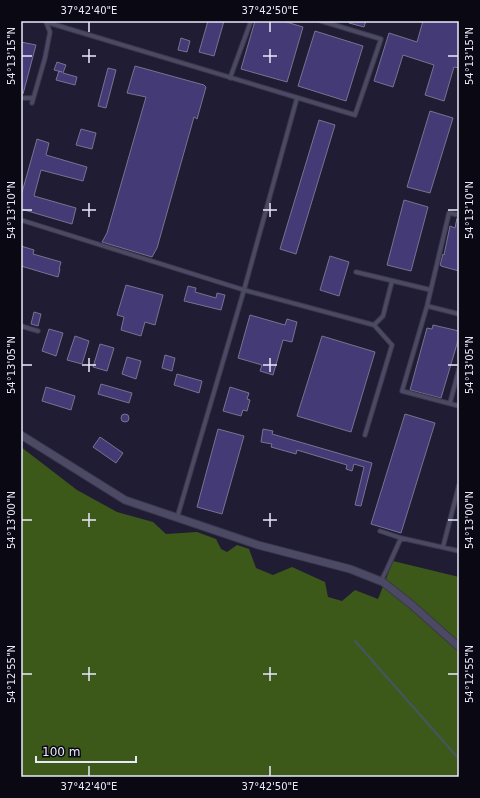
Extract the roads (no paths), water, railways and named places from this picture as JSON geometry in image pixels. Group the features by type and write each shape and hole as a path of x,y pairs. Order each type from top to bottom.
{"street":[{"path":"21,435 125,500 258,545 350,569 381,581 412,605 459,647"}],"lane":[{"path":"230,78 251,21"},
{"path":"46,22 355,115 381,39 321,21"},
{"path":"21,98 33,100 45,58 50,32 46,22"},
{"path":"177,518 244,290 297,98"},
{"path":"459,215 449,213 427,306 402,391 459,406"},
{"path":"21,220 244,290 374,324 392,345 365,435"},
{"path":"356,272 431,290"},
{"path":"374,324 383,316 392,281"},
{"path":"427,306 459,314"},
{"path":"21,326 38,331"},
{"path":"450,403 459,369"},
{"path":"442,547 459,485"},
{"path":"380,531 400,538 459,551"},
{"path":"381,581 400,538"}],"waterway":[{"path":"355,641 459,759"}]}
